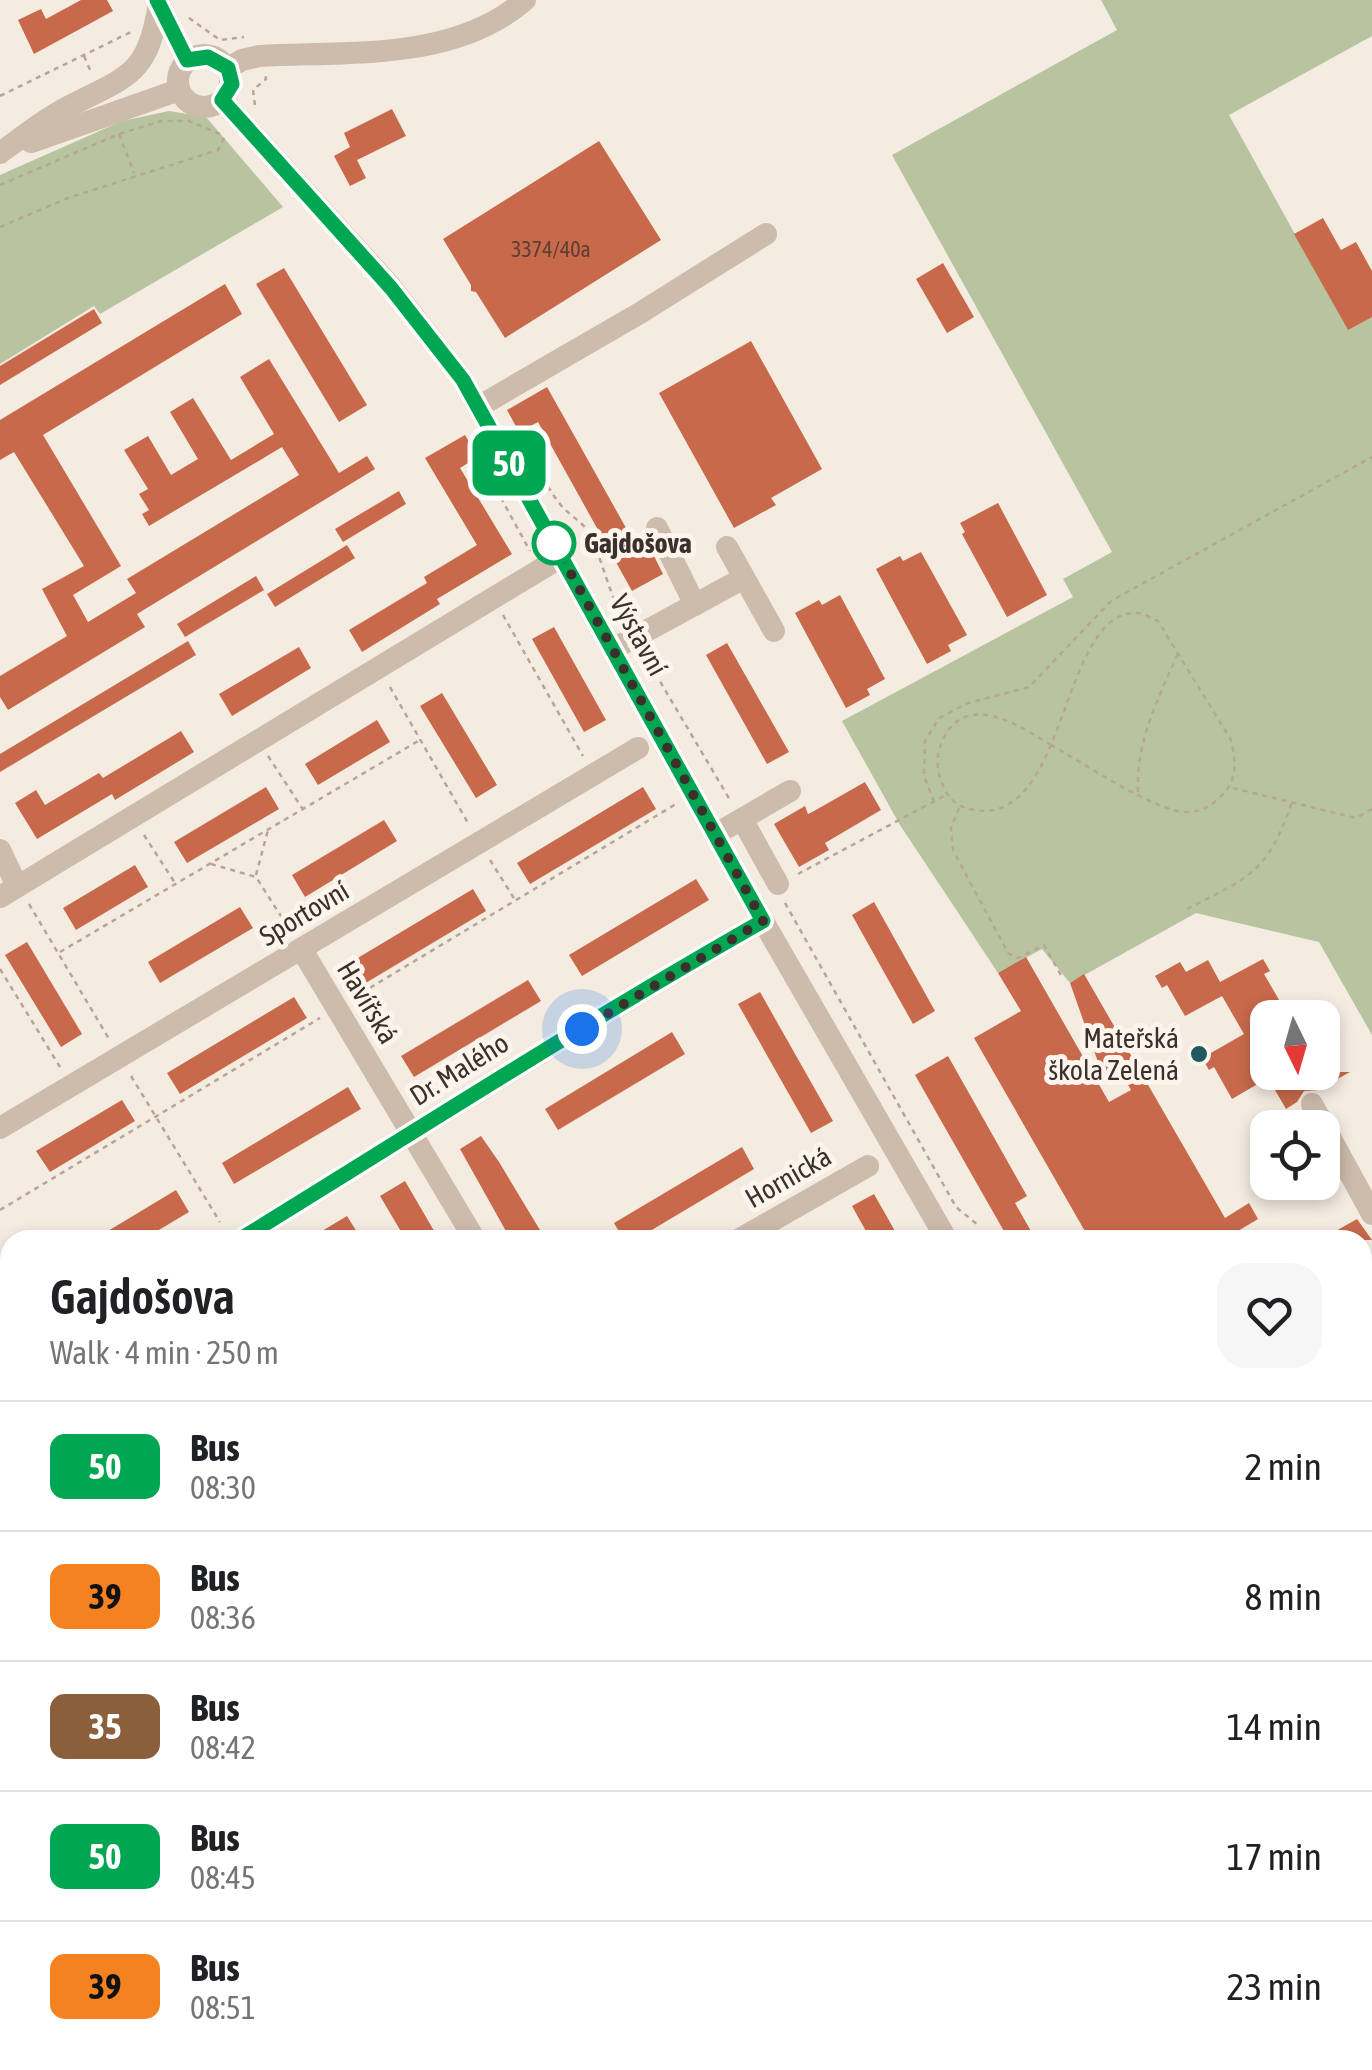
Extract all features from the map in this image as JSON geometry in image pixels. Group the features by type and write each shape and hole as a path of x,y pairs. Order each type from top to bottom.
{"street":[{"path":"228,68 259,56 437,44 484,28 524,0"},
{"path":"158,2 187,60"},
{"path":"0,153 61,110 128,76 147,54 154,36 158,2"},
{"path":"208,57 228,68 232,84 222,100 200,106 187,100 179,90 179,71 187,60 208,57"},
{"path":"0,153 179,90"},
{"name":"Výstavní","path":"222,100 391,288 463,380 561,557 623,643 763,921 941,1230"},
{"path":"478,406 640,313 766,234"},
{"path":"657,528 695,604"},
{"path":"726,547 774,630"},
{"path":"0,850 9,891 561,557"},
{"path":"623,643 744,578"},
{"name":"Sportovní","path":"0,1128 638,748"},
{"path":"716,834 790,790"},
{"path":"742,819 778,884"},
{"name":"Dr. Malého","path":"255,1230 456,1104 763,921"},
{"name":"Havířská","path":"302,950 469,1230"},
{"path":"1312,1104 1372,1214"},
{"name":"Hornická","path":"756,1230 868,1166"}],"path":[{"path":"185,12 193,23 220,40 252,36 259,56"},
{"path":"0,96 135,30"},
{"path":"0,185 161,120 189,121 224,136 218,150 68,198 0,228"},
{"path":"524,444 562,508 584,524 592,538 597,559 612,587 623,643 742,819"},
{"path":"934,802 924,776 925,742 939,718 968,703 1029,686 1111,602 1372,457"},
{"path":"494,598 594,774"},
{"path":"1051,745 1027,789 1016,800 982,812 960,806 947,794 937,760 948,729 965,718 989,715 1013,721 1051,745 1162,806 1186,812 1210,807 1231,788 1236,762 1230,740 1158,621 1138,613 1116,617 1092,642 1051,745"},
{"path":"1138,793 1137,762 1142,737 1178,652"},
{"path":"378,668 516,901"},
{"path":"258,740 302,810"},
{"path":"60,952 420,740"},
{"path":"1231,788 1356,818 1372,809"},
{"path":"947,794 778,884 786,906 956,1207 978,1225"},
{"path":"1187,908 1259,868 1274,848 1292,802"},
{"path":"960,806 951,828 953,850 1008,952 1018,958 1044,945 1062,977"},
{"path":"132,816 176,884"},
{"path":"256,877 268,830"},
{"path":"210,864 256,877 302,950"},
{"path":"9,891 60,952 119,1058 220,1222"},
{"path":"0,969 71,1086"}],"green space":[{"path":"1101,0 1372,0 1372,36 1229,115 1347,328 1372,315 1372,1035 1319,942 1196,913 1070,983 1042,949 998,973 900,825 842,721 1073,597 1063,579 1112,552 892,155 1117,30"},
{"path":"169,111 206,117 283,207 100,314 94,306 0,364 0,175 122,121"}],"building":[{"path":"81,0 107,0 113,11 34,54 18,20 41,9 46,19"},
{"path":"392,109 406,136 357,160 366,178 350,186 334,156 350,147 344,133"},
{"path":"599,141 661,240 505,338 476,292 471,291 443,239"},
{"path":"1323,218 1341,250 1356,242 1372,271 1372,317 1348,330 1294,234"},
{"path":"943,263 974,317 947,333 916,279"},
{"path":"284,268 367,405 339,422 256,284"},
{"path":"225,284 242,314 43,435 121,566 73,595 88,622 136,593 127,579 299,475 282,447 149,526 142,514 149,510 139,494 148,489 124,450 148,436 171,475 198,459 170,412 193,398 231,460 274,434 240,377 269,359 339,473 367,456 375,469 137,614 145,627 8,710 0,697 0,676 67,636 42,589 84,566 14,452 0,460 0,420"},
{"path":"94,309 102,323 0,385 0,366"},
{"path":"751,341 822,469 771,498 776,505 734,528 659,393"},
{"path":"547,387 639,551 649,546 663,574 632,591 538,422 519,432 507,410"},
{"path":"465,435 478,457 460,468 512,554 437,599 440,604 362,652 349,630 427,583 424,577 477,545 425,458"},
{"path":"399,491 406,504 343,542 335,529"},
{"path":"998,503 1047,595 1007,617 962,534 965,532 960,523"},
{"path":"347,545 355,558 275,607 267,594"},
{"path":"921,552 967,635 948,645 951,651 927,664 876,569 900,556 903,561"},
{"path":"256,576 264,590 185,637 177,624"},
{"path":"840,595 885,679 867,689 870,695 846,708 795,613 819,600 822,605"},
{"path":"554,627 606,720 584,732 532,639"},
{"path":"188,641 196,655 0,772 0,754"},
{"path":"727,643 789,752 767,764 706,655"},
{"path":"299,647 311,668 232,716 219,694"},
{"path":"442,693 497,785 476,798 420,706"},
{"path":"377,720 390,742 318,785 305,764"},
{"path":"181,731 194,752 115,800 112,794 37,839 15,803 36,790 45,805 99,773 103,778"},
{"path":"865,782 881,810 825,843 829,850 799,867 774,824 805,806 808,814"},
{"path":"266,787 279,809 187,863 174,842"},
{"path":"643,787 656,809 530,884 517,863"},
{"path":"384,820 397,841 305,897 292,875"},
{"path":"135,865 148,887 76,930 63,908"},
{"path":"696,879 709,900 582,976 569,955"},
{"path":"473,889 486,911 359,987 346,965"},
{"path":"874,902 935,1011 913,1024 852,915"},
{"path":"240,907 253,928 160,983 148,962"},
{"path":"27,942 82,1034 61,1047 5,955"},
{"path":"1026,957 1109,1102 1131,1090 1118,1067 1103,1076 1070,983 1084,974 1225,1218 1249,1203 1258,1219 1240,1230 1084,1230 974,1038 1021,1011 998,973"},
{"path":"1263,959 1270,971 1264,974 1279,1000 1250,1000 1250,1088 1232,1099 1214,1067 1209,1070 1202,1058 1244,1034 1222,996 1185,1016 1167,985 1162,988 1155,976 1180,962 1186,972 1208,960 1220,982"},
{"path":"528,980 541,1001 414,1077 401,1056"},
{"path":"760,992 833,1121 811,1133 738,1004"},
{"path":"294,997 307,1018 180,1094 167,1073"},
{"path":"672,1032 685,1054 558,1130 545,1109"},
{"path":"948,1056 1027,1196 1015,1203 1030,1230 1003,1230 915,1075"},
{"path":"348,1087 361,1109 234,1184 222,1163"},
{"path":"1275,1090 1318,1090 1304,1091 1286,1109"},
{"path":"122,1100 135,1121 50,1172 36,1151"},
{"path":"481,1136 540,1230 505,1230 460,1149"},
{"path":"742,1147 754,1169 652,1230 618,1230 614,1223"},
{"path":"405,1181 434,1230 400,1230 380,1196"},
{"path":"176,1190 189,1212 159,1230 110,1230"},
{"path":"874,1194 894,1230 865,1230 852,1206"},
{"path":"347,1216 356,1230 324,1230"},
{"path":"1357,1219 1365,1230 1338,1230"}],"bus line":[{"name":"50","path":"157,0 187,60 208,57 228,68 232,84 222,100 391,288 463,380 763,921 456,1104 392,1148 256,1230"}],"place":[{"name":"Gajdošova","path":"554,543"},
{"name":"Mateřská škola Zelená","path":"1199,1054"}],"route":[{"path":"554,543 763,921 582,1029"}]}
